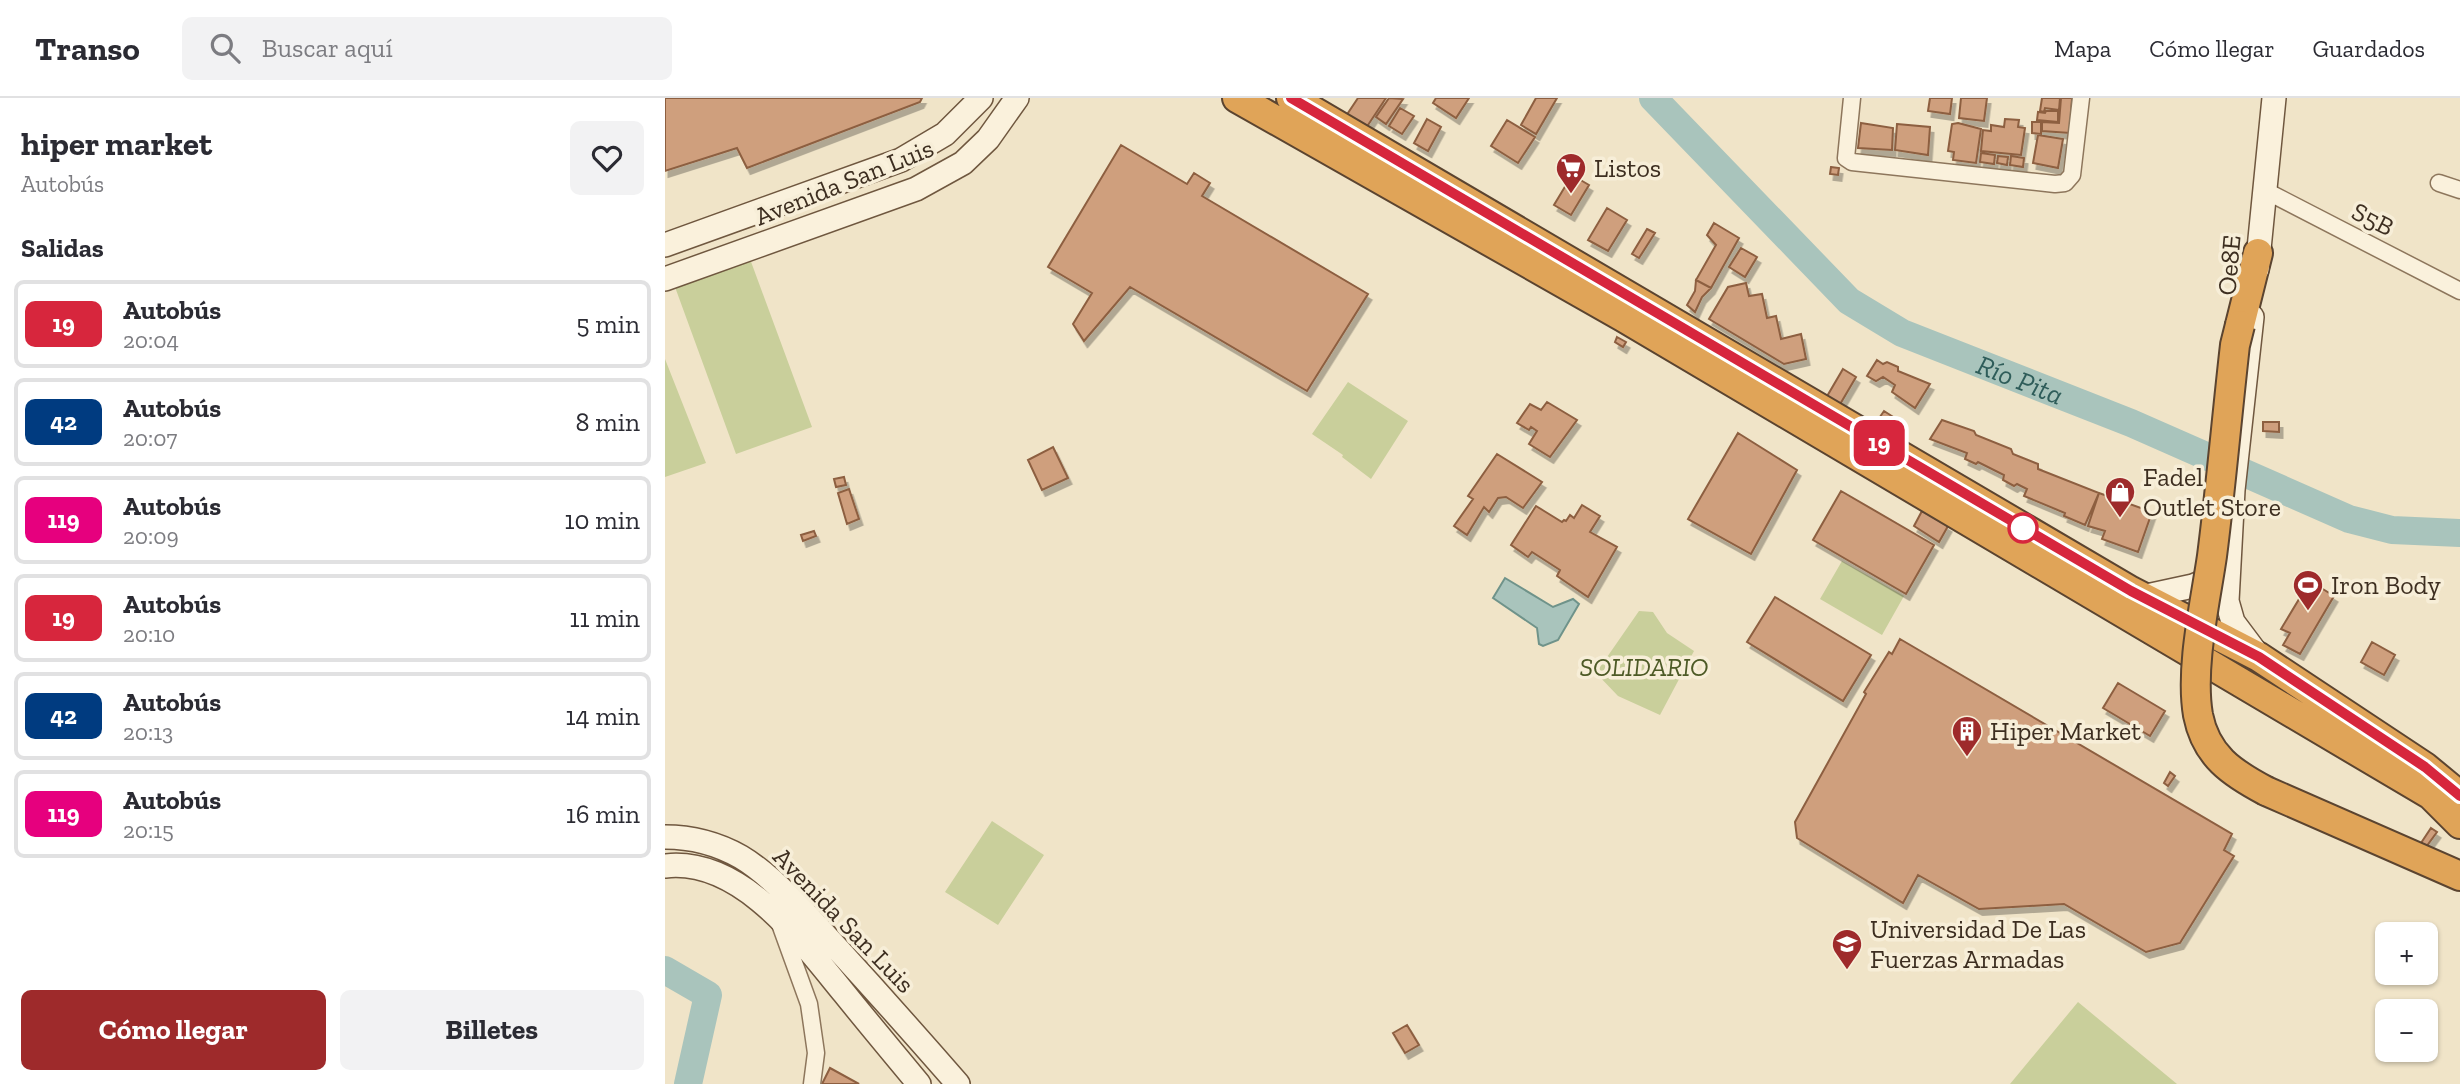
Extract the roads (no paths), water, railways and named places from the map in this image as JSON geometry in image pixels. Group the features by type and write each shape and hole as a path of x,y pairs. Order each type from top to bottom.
{"highway":[{"path":"1237,98 1623,317 2431,795 2460,824"},
{"path":"1291,98 2141,597 2259,657 2425,767 2460,796"},
{"path":"2258,253 2235,345 2196,676 2199,716 2210,747 2224,766 2266,791 2460,876"}],"street":[{"name":"Avenida San Luis","path":"665,245 901,160 945,134 981,98"},
{"name":"Avenida San Luis","path":"665,279 916,189 963,163 988,139 1017,98"},
{"path":"1852,98 1846,158 1852,163 2055,184 2065,183 2072,175 2081,98"},
{"name":"Oe8E","path":"2228,570 2233,490 2274,98"},
{"path":"901,160 916,189"},
{"path":"2439,183 2460,190"},
{"name":"S5B","path":"2264,190 2460,291"},
{"path":"2141,597 2193,586 2228,570 2227,601 2233,622 2259,657"},
{"name":"Avenida San Luis","path":"665,837 684,837 716,845 743,858 767,878 804,911 958,1084"},
{"name":"Avenida San Luis","path":"665,866 700,868 721,876 745,890 777,916 919,1084"},
{"path":"777,916 809,1004 817,1053 811,1084"}],"water":[{"path":"1505,578 1553,607 1573,599 1579,604 1558,640 1543,646 1539,644 1537,628 1493,598"}],"waterway":[{"name":"Río Pita","path":"1653,98 1849,301 1902,333 2131,423 2349,519 2392,530 2460,533"},
{"path":"665,970 708,995 688,1084"}],"place":[{"name":"Listos","path":"1571,195"},
{"name":"Fadel Outlet Store","path":"2120,519"},
{"name":"Iron Body","path":"2308,612"},
{"name":"Hiper Market","path":"1967,758"},
{"name":"Universidad De Las Fuerzas Armadas","path":"1847,971"}],"park label":[{"name":"SOLIDARIO","path":"1644,667"}]}
